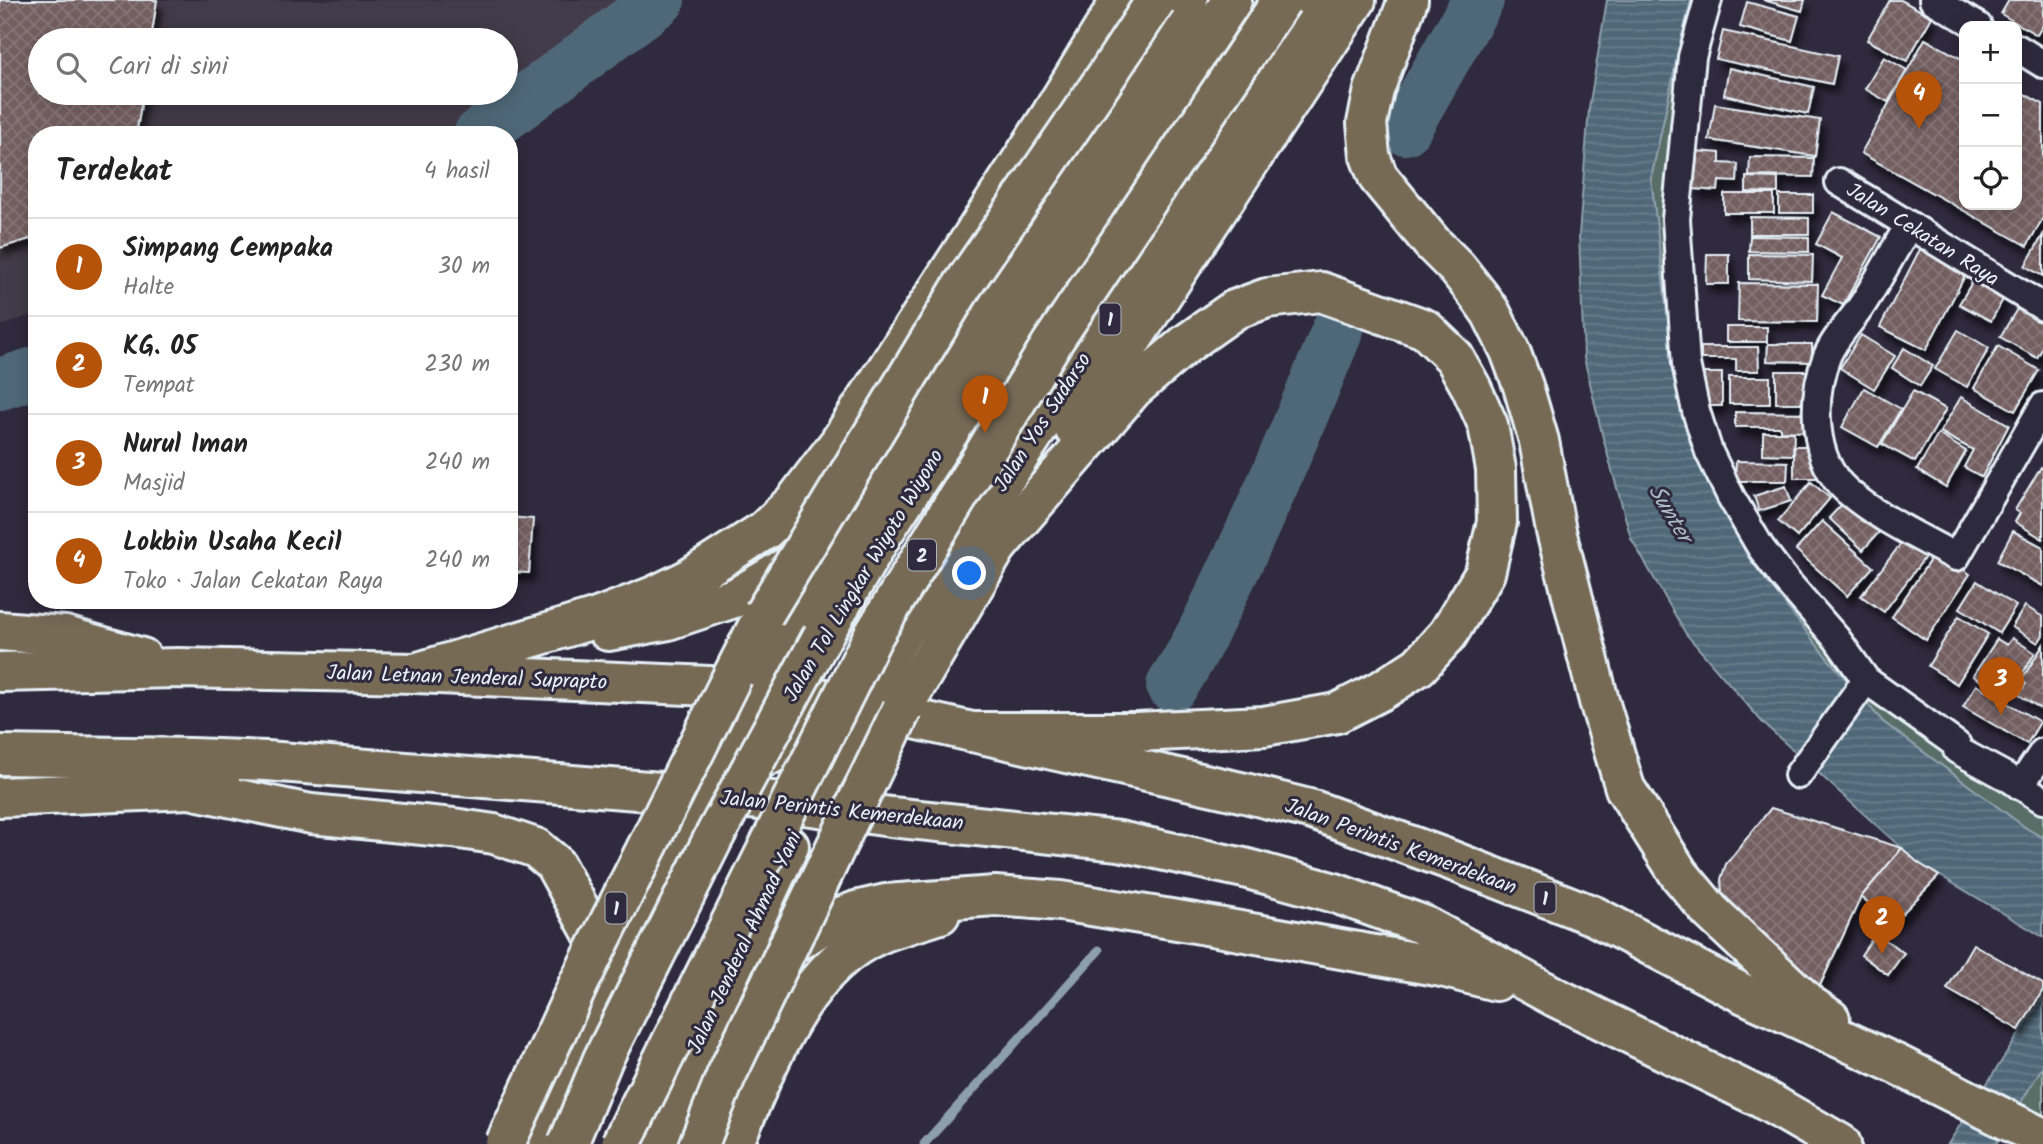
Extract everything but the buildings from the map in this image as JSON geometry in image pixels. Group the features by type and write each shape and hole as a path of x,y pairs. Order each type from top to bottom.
{"main road":[{"path":"415,673 597,618 654,596 687,580 765,530 796,501 839,443 1051,115 1121,0"},
{"name":"1","path":"534,1144 555,1093 700,795 744,682 764,614 963,285 1156,0"},
{"name":"1","path":"505,1144 579,983 744,682 848,528 1188,0"},
{"name":"Jalan Tol Lingkar Wiyoto Wiyono","path":"568,1144 615,1034 714,837 823,635 883,533 1232,0"},
{"name":"Jalan Tol Lingkar Wiyoto Wiyono","path":"621,1144 873,636 1052,342 1283,0"},
{"name":"Jalan Yos Sudarso","path":"861,708 900,637 1321,0"},
{"name":"Jalan Yos Sudarso","path":"902,709 993,551 1356,0"},
{"path":"1408,0 1374,90 1367,123 1370,156 1378,177 1432,243 1457,268 1491,313 1510,351 1539,441 1556,531 1599,701 1625,788 1672,864 1710,911 1811,1006 1898,1065"},
{"path":"744,682 970,732 1128,749 1337,713 1382,690 1419,666 1448,634 1485,573 1497,523 1496,469 1488,425 1454,356 1425,330 1321,292 1267,298 1234,310 1186,344 1133,389 993,551"},
{"path":"526,640 631,628 704,610 737,597 848,528"},
{"name":"Jalan Letnan Jenderal Suprapto","path":"0,631 65,636 178,668"},
{"name":"Jalan Letnan Jenderal Suprapto","path":"0,672 178,668 744,682"},
{"path":"744,682 808,806"},
{"path":"0,755 267,761 700,795 779,749 861,708"},
{"name":"Jalan Jenderal Ahmad Yani","path":"654,1144 688,1062 808,806 861,708"},
{"name":"Jalan Jenderal Ahmad Yani","path":"699,1144 726,1076 902,709"},
{"name":"Jalan Perintis Kemerdekaan","path":"1128,749 1174,778 1313,810 1594,916 1740,992 1898,1065 2035,1134"},
{"path":"0,797 189,789 237,777 267,761"},
{"path":"189,789 311,814 494,834 536,848 554,863 614,970"},
{"name":"Jalan Perintis Kemerdekaan","path":"700,795 1119,841 1244,868 1335,893 1423,925 1555,998 1761,1098 1841,1144"},
{"path":"733,1144 779,1042 823,974 844,955 877,935 995,896"},
{"path":"716,1004 790,945 832,920 886,904 995,896 1061,901 1195,922 1442,967 1555,998"},
{"path":"490,1144 510,1107 555,1093"}],"street":[{"path":"1707,0 1692,57 1676,219 1686,364 1696,411 1709,452 1761,548 1837,639 1863,684 1957,745 1957,750 2043,800"},
{"path":"1933,0 1969,21"},
{"path":"2022,51 2043,64"},
{"name":"Jalan Cekatan Raya","path":"1839,182 2043,307"},
{"path":"1909,225 1860,309 1835,339 1826,358 1816,414 1825,461 1846,490 1894,523 1956,557 2043,405"},
{"path":"1801,770 1863,684"},
{"path":"2020,786 2043,752"}],"shaded area":[{"path":"0,0 618,0 518,81 518,28 28,28 28,105 488,105 463,126 28,126 28,316 0,326"}],"green space":[{"path":"1691,0 1708,0 1676,219 1709,452 1866,680 2043,800 2043,838 1883,722 1823,653 1748,557 1691,446 1667,314 1651,178"},
{"path":"2043,1066 2043,1138 2008,1121"}],"water":[{"name":"Sunter","path":"1607,0 1691,0 1651,178 1667,314 1691,446 1748,557 1823,653 1883,722 2043,838 2043,937 1917,862 1763,723 1686,634 1631,538 1584,358 1579,235 1589,108"},
{"path":"2043,997 2043,1066 1996,1144 1948,1144"}],"waterway":[{"path":"491,126 659,0"},
{"path":"1405,129 1478,0"},
{"path":"1172,686 1201,635 1242,551 1338,329"},
{"path":"0,384 28,375"},
{"path":"924,1144 1099,950"}],"place":[{"name":"Lokbin Usaha Kecil","path":"1919,129"},
{"name":"Simpang Cempaka","path":"985,433"},
{"name":"Nurul Iman","path":"2001,715"},
{"name":"KG. 05","path":"1882,954"}]}
